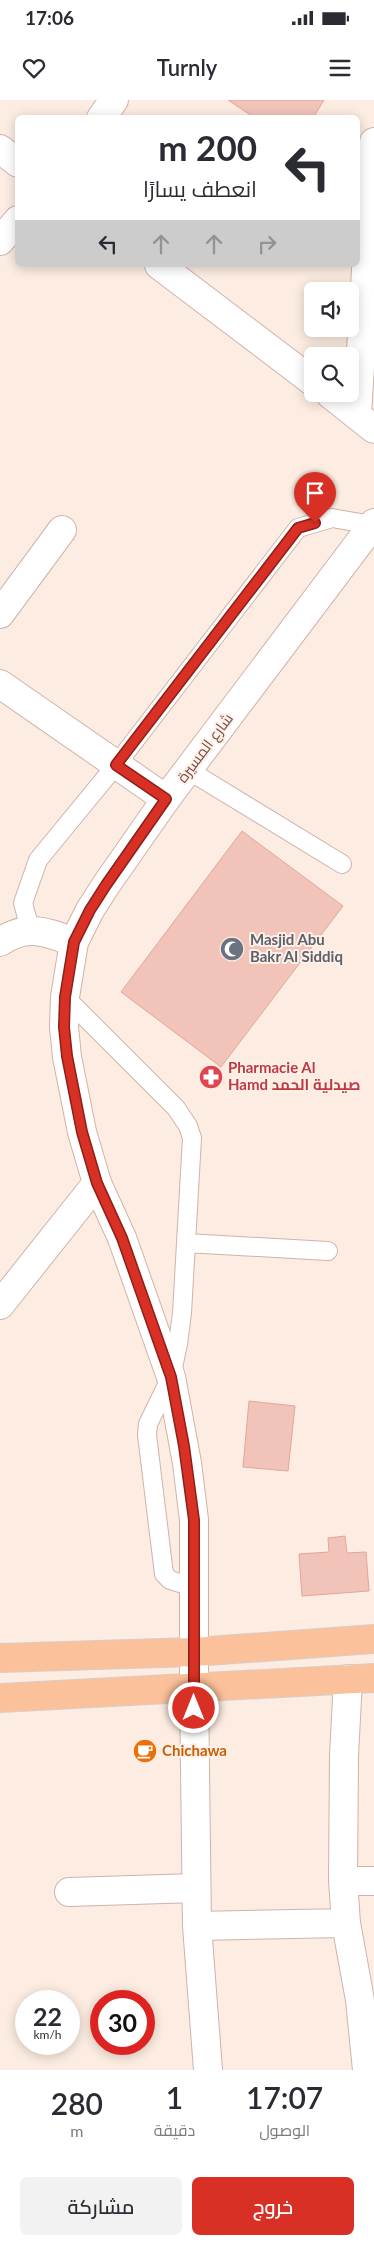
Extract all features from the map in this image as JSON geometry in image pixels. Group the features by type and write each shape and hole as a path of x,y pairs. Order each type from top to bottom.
{"main road":[{"path":"0,1658 194,1652 374,1639"},
{"path":"0,1698 194,1689 361,1678"}],"street":[{"path":"103,115 114,100"},
{"path":"0,149 15,161"},
{"path":"366,421 374,154"},
{"path":"0,241 15,224"},
{"path":"161,267 304,375"},
{"path":"341,402 366,421"},
{"name":"شارع المسيرة","path":"208,2070 197,1926 193,1511 187,1463 171,1377 122,1238 97,1183 82,1132 67,1056 64,1027 65,997 74,942 90,910 106,885 166,799 373,524"},
{"path":"0,614 62,530"},
{"path":"0,684 166,799"},
{"path":"0,942 7,937 30,929 74,942"},
{"path":"0,1305 97,1183"},
{"path":"361,1678 344,1756 343,1881 346,1923 367,2000 367,2070"},
{"path":"343,1881 374,1881"},
{"path":"69,1892 196,1888"},
{"path":"197,1926 346,1923"}],"lane":[{"path":"30,929 23,903 38,860 116,765 298,528 332,518 373,524"},
{"path":"188,770 342,864"},
{"path":"65,997 176,1108 188,1126 192,1138 182,1313 171,1377 148,1424 147,1435 164,1574 170,1580 193,1587"},
{"path":"186,1242 328,1251"}],"building":[{"path":"228,100 324,100 315,115 250,115"},
{"name":"Masjid Abu Bakr Al Siddiq","path":"242,831 343,906 221,1067 121,992"},
{"path":"249,1401 295,1406 288,1471 243,1467"},
{"path":"345,1536 347,1553 366,1552 369,1591 302,1596 299,1554 329,1552 328,1538"}],"place":[{"name":"Masjid Abu Bakr Al Siddiq","path":"232,949"},
{"name":"Pharmacie Al Hamd صيدلية الحمد","path":"211,1077"},
{"name":"Chichawa","path":"145,1751"}],"route":[{"path":"194,1708 194,1520 187,1463 171,1377 122,1238 97,1183 82,1132 67,1056 64,1027 65,997 74,942 90,910 166,799 116,765 298,528 315,523"}]}
